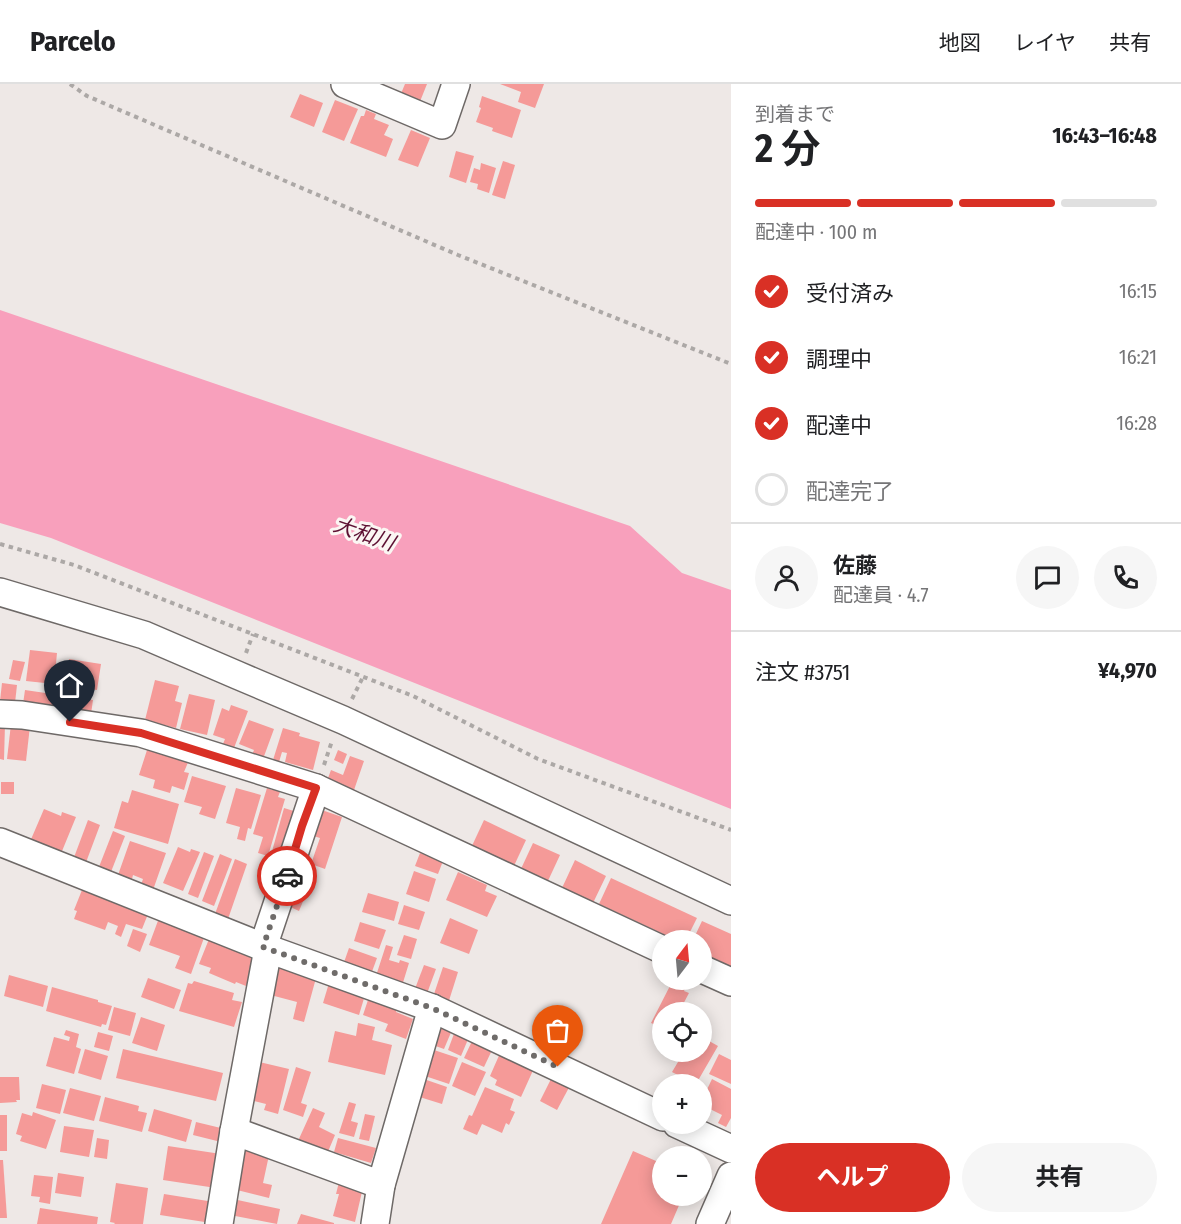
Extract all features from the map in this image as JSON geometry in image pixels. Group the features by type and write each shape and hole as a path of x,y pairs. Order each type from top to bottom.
{"street":[{"path":"345,84 442,125 456,84"},
{"path":"0,592 144,635 227,670 343,720 731,901"},
{"path":"0,714 141,733 316,788 652,945"},
{"path":"219,1224 266,948 316,788"},
{"path":"0,842 266,948 432,1008 652,1112"},
{"path":"712,973 731,982"},
{"path":"375,1224 381,1185 432,1008"},
{"path":"234,1131 381,1185"},
{"path":"699,1134 731,1149"},
{"path":"710,1224 731,1176"}],"path":[{"path":"70,84 87,96 458,255 731,364"},
{"path":"0,544 74,565 413,696 538,759 731,830"}],"water":[{"name":"大和川","path":"0,310 630,526 682,573 731,590 731,809 51,538 0,523"}],"building":[{"path":"405,84 427,84 419,104 400,96"},
{"path":"500,84 544,84 535,108 518,102 521,92"},
{"path":"300,94 323,103 314,127 290,117"},
{"path":"482,96 521,110 512,138 476,122"},
{"path":"335,100 358,109 344,141 322,132"},
{"path":"366,110 376,114 374,119 389,125 384,135 393,139 386,157 350,143 361,116 364,116"},
{"path":"411,130 430,138 418,167 398,160"},
{"path":"456,151 474,156 466,183 449,177"},
{"path":"503,161 515,165 505,199 492,195"},
{"path":"481,163 496,168 489,193 477,189 478,184 470,182 474,168 480,170"},
{"path":"30,650 57,653 54,684 26,681"},
{"path":"69,659 101,664 97,690 65,685"},
{"path":"13,660 25,662 20,681 9,679"},
{"path":"155,680 179,686 175,701 182,703 176,728 145,720"},
{"path":"2,683 17,685 15,703 0,701"},
{"path":"25,690 93,700 91,714 23,704"},
{"path":"189,694 215,700 207,735 180,729"},
{"path":"231,705 248,711 234,748 223,744 225,739 213,735 222,708 229,711"},
{"path":"249,720 274,729 263,759 252,755 254,750 239,744"},
{"path":"0,724 5,724 4,760 0,759"},
{"path":"11,724 30,726 26,761 7,759"},
{"path":"283,728 300,733 299,736 320,742 313,770 285,762 287,753 282,752 279,762 273,760"},
{"path":"148,747 189,760 184,772 189,773 184,790 172,786 170,793 153,788 155,780 139,775"},
{"path":"338,750 347,754 343,764 334,760"},
{"path":"350,756 364,761 354,790 327,781 331,770 343,775"},
{"path":"192,776 226,786 215,819 199,814 202,807 184,802"},
{"path":"1,782 14,782 14,794 1,794"},
{"path":"273,787 281,789 278,797 285,799 268,856 258,853 263,837 253,834 267,788 272,790"},
{"path":"236,788 261,795 245,841 237,839 240,827 226,823"},
{"path":"132,790 179,804 168,844 114,828 122,801 128,803"},
{"path":"284,808 297,812 284,858 271,855"},
{"path":"316,808 342,817 325,869 311,864 320,838 307,834"},
{"path":"44,809 61,816 62,812 76,817 60,856 29,844"},
{"path":"88,820 100,825 85,865 73,860"},
{"path":"484,820 526,840 513,868 471,848"},
{"path":"113,831 125,836 109,877 97,872"},
{"path":"130,841 166,853 153,890 141,885 143,879 133,875 132,879 118,875"},
{"path":"533,843 560,855 547,883 520,871"},
{"path":"178,847 190,852 191,849 200,852 183,891 163,883"},
{"path":"204,852 214,856 198,898 188,894"},
{"path":"420,853 443,861 438,874 415,866"},
{"path":"220,854 232,859 214,906 202,901"},
{"path":"235,859 247,864 228,919 215,914"},
{"path":"575,860 606,876 593,903 570,896 572,892 562,888"},
{"path":"414,871 436,879 429,902 406,894"},
{"path":"458,872 487,885 485,891 497,896 487,917 446,900"},
{"path":"611,878 697,918 691,930 655,930 599,904"},
{"path":"82,890 148,914 142,929 126,924 121,937 115,934 118,926 108,922 105,930 74,919 77,911 74,910"},
{"path":"292,893 304,899 299,911 286,905"},
{"path":"368,893 399,902 394,921 362,912"},
{"path":"404,905 425,912 419,930 398,924"},
{"path":"159,918 205,935 191,974 175,968 180,956 149,945"},
{"path":"450,918 478,930 469,954 440,943"},
{"path":"702,921 731,934 731,968 712,959 712,930 698,930"},
{"path":"360,922 386,930 379,949 354,941"},
{"path":"133,929 147,934 140,952 127,946"},
{"path":"211,934 259,953 246,986 209,973 211,968 199,964"},
{"path":"404,935 417,939 411,959 397,955"},
{"path":"386,945 393,947 389,960 409,963 401,989 375,979"},
{"path":"349,948 377,958 370,977 342,968"},
{"path":"424,965 436,969 425,999 413,994"},
{"path":"271,966 316,978 304,1022 293,1019 297,1002 263,993"},
{"path":"443,967 458,972 447,1007 432,1000"},
{"path":"9,975 48,986 43,1007 4,996"},
{"path":"148,978 181,990 174,1009 141,997"},
{"path":"194,981 234,993 232,1000 242,1002 234,1027 179,1011 188,983 192,984"},
{"path":"329,983 365,995 359,1015 323,1003"},
{"path":"52,987 112,1006 106,1025 102,1024 101,1027 46,1011"},
{"path":"668,990 684,990 689,993 684,1002 662,1002"},
{"path":"369,997 397,1008 396,1012 413,1019 406,1039 385,1031 388,1024 363,1015"},
{"path":"114,1007 136,1013 130,1036 108,1030"},
{"path":"141,1017 165,1025 157,1051 132,1043"},
{"path":"358,1023 375,1027 372,1040 392,1045 385,1075 328,1062 335,1031 356,1036"},
{"path":"438,1024 452,1030 444,1049 430,1044"},
{"path":"66,1030 79,1034 76,1047 81,1049 74,1074 46,1066 54,1037 69,1041 70,1037 64,1035"},
{"path":"455,1031 469,1037 461,1056 448,1050"},
{"path":"98,1032 113,1036 109,1051 94,1047"},
{"path":"473,1039 493,1048 484,1067 464,1058"},
{"path":"712,1043 718,1046 712,1056"},
{"path":"425,1047 458,1058 449,1084 416,1073"},
{"path":"85,1049 108,1056 101,1080 78,1073"},
{"path":"123,1049 223,1073 216,1101 116,1078"},
{"path":"501,1051 535,1066 521,1097 495,1085 497,1080 490,1076"},
{"path":"719,1054 731,1060 731,1084 709,1074"},
{"path":"251,1060 289,1069 278,1114 264,1110 266,1104 241,1098"},
{"path":"462,1062 486,1072 475,1096 452,1086"},
{"path":"678,1062 709,1062 702,1074 672,1072"},
{"path":"296,1067 311,1072 301,1103 307,1105 303,1117 283,1110"},
{"path":"555,1071 573,1080 557,1110 540,1101"},
{"path":"415,1076 447,1087 442,1104 410,1094"},
{"path":"0,1077 19,1077 20,1100 0,1103"},
{"path":"712,1079 731,1089 731,1118 726,1127 718,1123 722,1115 712,1110"},
{"path":"42,1084 66,1090 60,1114 36,1108"},
{"path":"485,1087 514,1099 510,1110 515,1112 509,1125 506,1123 502,1133 482,1124 477,1135 463,1129 469,1115 472,1116"},
{"path":"70,1088 101,1096 94,1121 63,1113"},
{"path":"105,1097 139,1106 138,1111 147,1113 142,1132 99,1121"},
{"path":"349,1102 356,1104 351,1121 358,1123 354,1137 339,1133"},
{"path":"313,1108 325,1113 319,1127 335,1135 327,1154 298,1141"},
{"path":"154,1109 192,1120 186,1142 148,1131"},
{"path":"33,1112 56,1120 46,1149 20,1141 22,1136 16,1134 22,1113 32,1116"},
{"path":"365,1114 375,1116 369,1141 359,1139"},
{"path":"0,1115 7,1115 7,1151 0,1151"},
{"path":"196,1122 225,1129 221,1142 193,1135"},
{"path":"64,1126 94,1130 89,1157 60,1152"},
{"path":"97,1138 109,1140 107,1159 94,1157"},
{"path":"338,1138 376,1148 371,1163 334,1152"},
{"path":"245,1140 271,1146 263,1183 272,1185 269,1198 233,1189"},
{"path":"168,1146 221,1154 216,1188 163,1180"},
{"path":"633,1151 652,1159 652,1206 679,1206 671,1224 601,1224"},
{"path":"0,1160 3,1160 7,1218 0,1218"},
{"path":"58,1173 84,1177 81,1197 55,1193"},
{"path":"34,1175 53,1177 50,1204 39,1202 40,1197 31,1196"},
{"path":"340,1178 364,1183 355,1222 333,1216 339,1194 336,1194"},
{"path":"116,1183 148,1188 143,1224 110,1222"},
{"path":"164,1194 214,1202 211,1223 160,1215"},
{"path":"233,1199 280,1209 277,1224 230,1215"},
{"path":"40,1208 98,1217 97,1224 37,1224"},
{"path":"301,1214 334,1223 334,1224 297,1224"}],"way so far":[{"path":"287,876 263,947 432,1008 558,1067"}],"route":[{"path":"70,722 141,733 316,788 287,876"}]}
